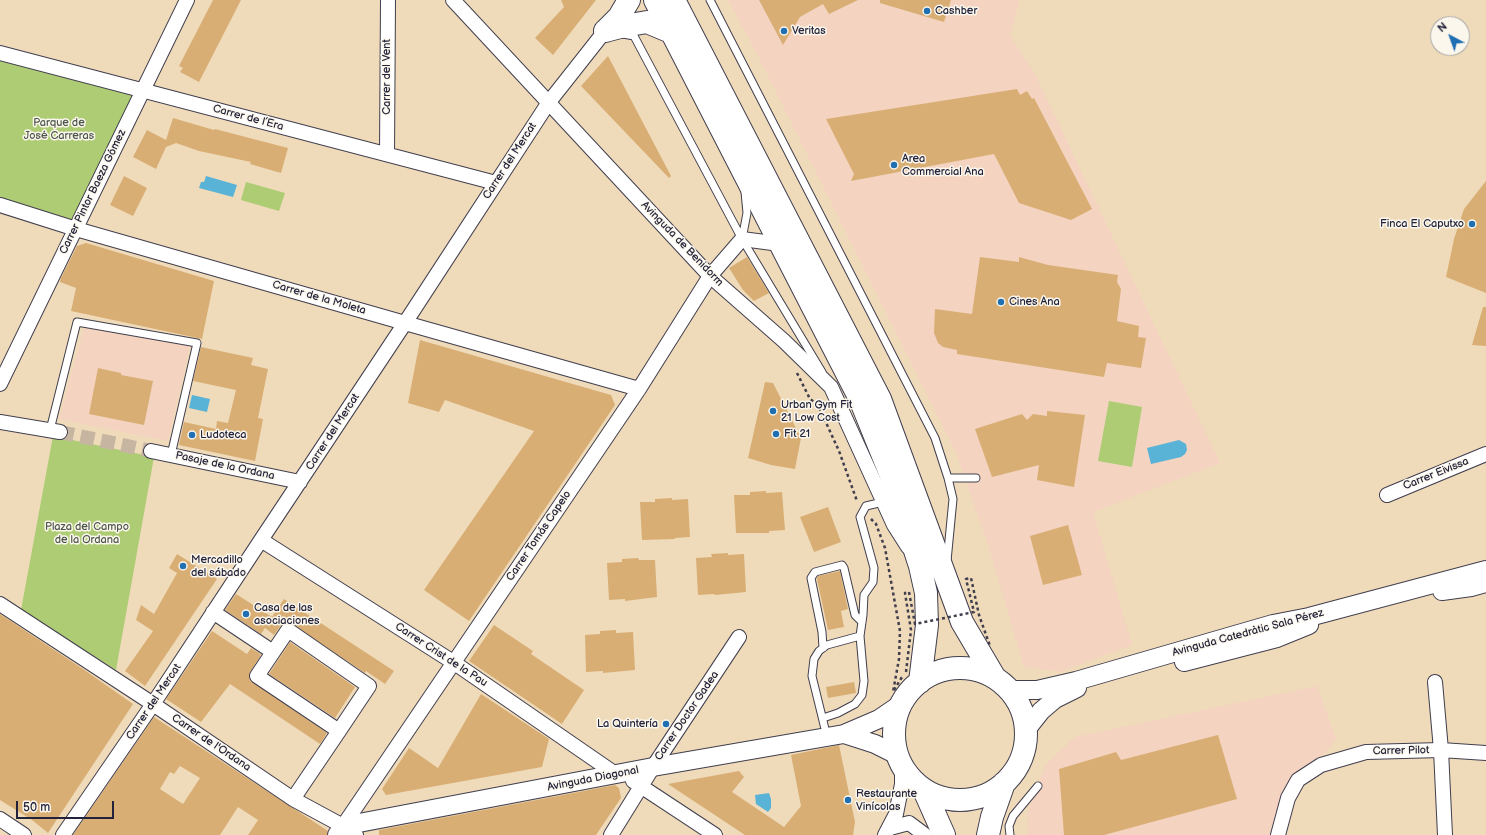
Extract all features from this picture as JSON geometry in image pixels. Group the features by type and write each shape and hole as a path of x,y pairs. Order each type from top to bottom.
{"main road":[{"path":"606,31 619,17 629,0"},
{"path":"654,0 860,399 890,472 920,566 926,593 928,617 913,677 913,688 901,704 896,716 894,742 900,761 908,776 924,790 937,796 951,800 965,800 986,795 1004,783 1014,772 1022,759 1026,745 1024,715 1018,702 1002,684 962,622 946,575 880,399 674,0"},
{"path":"606,31 648,22 671,32"},
{"path":"913,677 934,674 949,669 965,668 981,671 1002,684"},
{"path":"988,835 992,817 1004,783"},
{"path":"924,790 944,835"}],"street":[{"name":"Carrer Pintor Baeza Gómez","path":"0,384 187,0"},
{"name":"Carrer del Vent","path":"387,154 388,0"},
{"name":"Avinguda de Benidorm","path":"453,0 710,276 784,341 831,387 894,525 920,566"},
{"name":"Carrer del Mercat","path":"63,835 153,704 300,482 548,102 606,31"},
{"name":"Carrer de l’Era","path":"0,53 496,183"},
{"name":"Carrer de la Moleta","path":"0,205 405,323 639,389"},
{"path":"742,239 780,244"},
{"name":"Carrer Tomás Capelo","path":"345,832 453,662 639,389 710,276 742,239"},
{"path":"0,422 55,431"},
{"name":"Pasaje de la Ordana","path":"151,451 300,482"},
{"name":"Carrer Eivissa","path":"1387,494 1486,454"},
{"name":"Carrer Crist de la Pau","path":"261,540 453,662 630,778 710,834"},
{"name":"Avinguda Catedràtic Sala Pérez","path":"1002,684 1037,690 1076,681 1273,624 1309,617 1486,570"},
{"name":"Avinguda Catedràtic Sala Pérez","path":"1026,730 1041,711 1055,698 1078,688 1227,652 1277,638 1312,624 1426,594 1486,583"},
{"name":"Carrer de l'Ordana","path":"0,604 345,832"},
{"path":"213,612 273,652"},
{"path":"293,799 339,732 369,686 288,630 257,676 339,732"},
{"name":"Carrer Doctor Gadea","path":"611,835 653,767 739,637"},
{"path":"1435,682 1441,750 1445,835"},
{"name":"Avinguda Diagonal","path":"345,832 653,767 835,736 879,719 901,704"},
{"name":"Avinguda Diagonal","path":"835,736 876,744 900,761"},
{"name":"Carrer Pilot","path":"1278,835 1288,798 1298,780 1321,765 1366,752 1441,750 1486,753"},
{"path":"887,831 896,814 902,784 900,761"},
{"path":"0,819 24,835"},
{"path":"887,831 909,823 925,835"}],"lane":[{"path":"710,0 935,438 953,499 946,575"},
{"path":"606,31 634,36 742,239 831,387"},
{"path":"742,239 747,213 744,173"},
{"path":"55,431 77,322 197,344 171,455"},
{"path":"948,478 976,478"},
{"path":"823,718 838,713 855,704 862,695 864,681 860,636 864,595 873,582 874,568 860,517 866,506 883,502"},
{"path":"823,648 822,632 811,578 814,572 842,565 855,615 862,622"},
{"path":"835,736 823,718 812,676 814,659 818,651 827,645 860,636"},
{"path":"1010,835 1009,826 1013,816 1038,786"}],"path":[{"path":"913,677 911,630 905,593 909,592 915,624 974,612 966,579 971,578 979,615 990,646"}],"shaded area":[{"path":"728,0 1020,0 1010,35 1034,72 1220,463 1093,512 1132,645 1060,672 1024,667 989,548 956,453 756,52"},
{"path":"84,328 190,346 168,441 59,419"},
{"path":"1317,686 1336,739 1283,804 1282,835 1028,835 1027,814 1046,764 1075,737"}],"green space":[{"name":"Parque de José Carreras","path":"0,53 143,90 76,229 0,205"},
{"path":"246,182 285,193 279,211 241,200"},
{"path":"1109,401 1142,407 1132,467 1098,461"},
{"name":"Plaza del Campo de la Ordana","path":"53,436 154,457 116,670 21,610"}],"water":[{"path":"206,176 237,185 233,197 199,188 201,182 204,182"},
{"path":"192,395 210,399 207,412 189,408"},
{"path":"1179,440 1186,444 1187,450 1185,454 1181,457 1151,464 1147,448"},
{"path":"769,793 771,808 768,812 756,804 755,795"}],"building":[{"path":"213,0 241,0 199,82 180,72 183,68 179,66"},
{"path":"561,0 596,0 553,55 535,38 564,7"},
{"name":"Veritas","path":"759,0 858,0 829,14 823,4 800,17 783,45"},
{"name":"Cashber","path":"880,0 951,0 944,22 880,3"},
{"path":"608,56 671,176 669,178 581,86"},
{"name":"Area Commercial Ana","path":"1017,89 1020,95 1027,91 1032,99 1034,98 1092,209 1071,220 1019,203 994,154 851,181 854,174 826,119"},
{"path":"173,118 214,130 215,129 288,148 281,173 250,164 251,162 199,151 176,143 166,147 156,169 133,157 147,130 166,140"},
{"path":"124,176 147,188 133,216 110,205"},
{"name":"Finca El Caputxo","path":"1486,181 1486,293 1446,277 1454,239 1464,209"},
{"path":"86,243 214,281 202,339 71,311 76,288 60,282 77,246"},
{"path":"747,257 769,293 754,301 743,290 729,268"},
{"path":"980,257 1019,262 1019,257 1048,265 1118,275 1117,282 1121,289 1117,321 1139,326 1138,337 1146,338 1141,368 1107,363 1104,377 957,354 957,350 943,347 938,343 934,333 935,309 972,314"},
{"path":"1483,307 1486,307 1486,346 1472,345"},
{"path":"420,340 611,395 615,405 469,621 424,590 534,431 445,400 439,412 408,403"},
{"path":"201,347 253,358 251,365 268,369 258,418 263,419 255,461 179,445 184,422 216,429 217,421 228,423 236,390 193,381"},
{"path":"98,368 121,373 121,375 153,381 144,425 89,414"},
{"name":"Urban Gym Fit 21 Low Cost","path":"765,382 773,383 801,438 795,469 771,465 748,458"},
{"path":"1047,411 1085,415 1074,487 1037,480 1039,465 992,477 975,429 1022,414 1027,420 1033,414 1047,416"},
{"path":"766,491 766,493 782,492 785,530 769,531 769,533 736,533 734,495 750,495 750,492"},
{"path":"672,498 672,500 688,499 690,537 642,540 640,502 655,502 655,499"},
{"path":"828,507 841,542 814,552 800,517"},
{"path":"1068,525 1082,575 1043,585 1030,536"},
{"path":"728,553 728,555 744,554 746,592 698,595 696,558 712,557 711,554"},
{"path":"177,554 217,579 145,686 125,671 153,631 136,620 141,605 154,614 177,573 169,568"},
{"path":"638,558 639,560 655,560 657,597 625,601 625,599 609,600 607,563 622,562 622,559"},
{"path":"840,571 848,609 841,611 844,627 828,630 817,579 818,576"},
{"path":"236,594 272,617 284,599 394,671 385,684 366,671 365,673 289,622 285,622 281,625 274,635 265,628 261,634 225,610"},
{"path":"0,614 133,704 48,833 32,820 0,800"},
{"path":"494,625 533,651 531,654 584,690 562,724 469,661"},
{"path":"616,630 616,633 633,632 635,670 603,673 603,671 586,672 585,635 600,634 600,631"},
{"path":"212,631 247,654 251,648 261,655 250,672 250,680 327,733 320,744 230,684 201,722 166,699"},
{"path":"290,642 355,687 335,718 269,674"},
{"path":"854,682 856,693 828,698 826,687"},
{"path":"481,694 549,739 542,767 386,795 382,789 409,748 438,768"},
{"path":"154,717 328,831 327,835 248,835 258,820 238,807 220,835 73,835","holes":["180,766 200,778 183,804 160,789 170,772 174,774"]},
{"path":"1218,735 1237,799 1104,835 1064,835 1059,769 1116,752 1121,760"},
{"path":"839,745 855,822 853,835 745,835 668,784 739,771 744,777 732,792 784,827 801,806 791,755"},
{"path":"615,785 619,788 621,798 596,835 379,835 379,830"}],"tunnel":[{"path":"60,432 151,451"}],"place":[{"name":"Cashber","path":"927,11"},
{"name":"Veritas","path":"784,31"},
{"name":"Area Commercial Ana","path":"894,165"},
{"name":"Finca El Caputxo","path":"1472,224"},
{"name":"Cines Ana","path":"1001,302"},
{"name":"Urban Gym Fit 21 Low Cost","path":"773,411"},
{"name":"Fit 21","path":"776,434"},
{"name":"Ludoteca","path":"192,435"},
{"name":"Mercadillo del sábado","path":"183,566"},
{"name":"Casa de las asociaciones","path":"246,614"},
{"name":"La Quintería","path":"666,724"},
{"name":"Restaurante Vinícolas","path":"848,800"}]}
